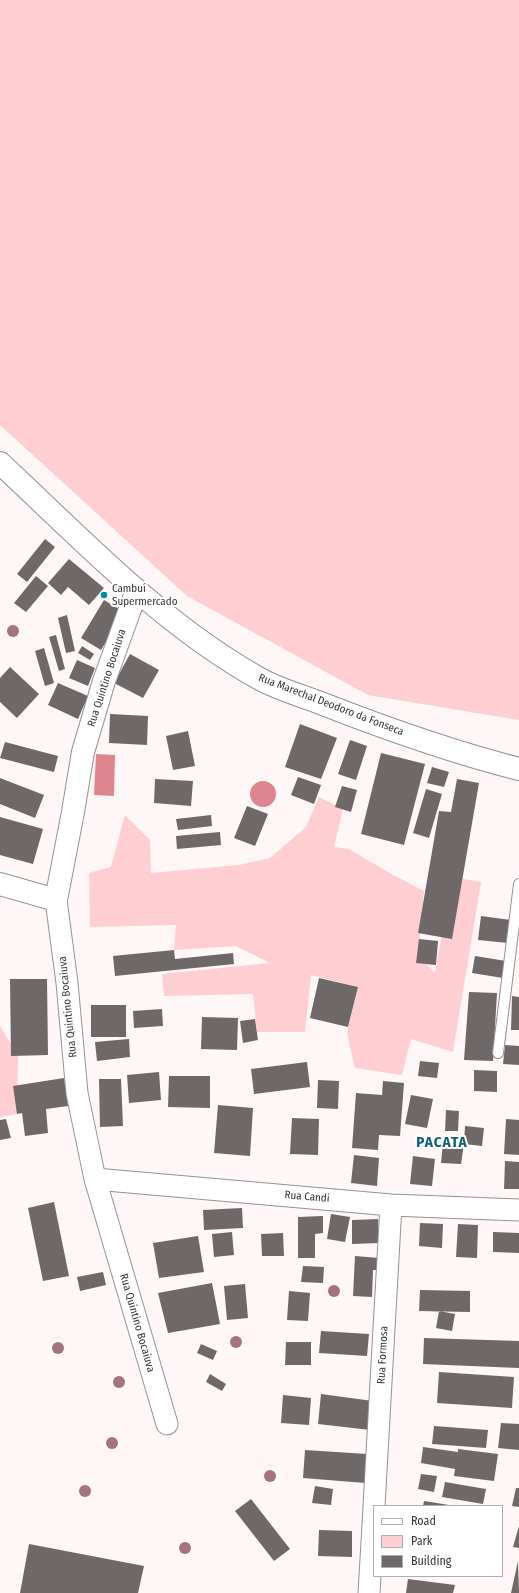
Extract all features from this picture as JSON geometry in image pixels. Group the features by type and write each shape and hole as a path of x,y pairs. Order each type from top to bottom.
{"street":[{"name":"Rua Marechal Deodoro da Fonseca","path":"0,463 137,590 171,619 204,643 261,679 348,714 465,755 519,769"},
{"name":"Rua Quintino Bocaiuva","path":"137,590 104,681 83,752 56,900 77,1093 95,1179 167,1424"},
{"path":"0,884 56,900"},
{"name":"Rua Candi","path":"95,1179 391,1205 519,1210"},
{"name":"Rua Formosa","path":"374,1505 391,1205"},
{"name":"Rua Formosa","path":"369,1593 373,1524"}],"lane":[{"path":"498,1054 519,884"}],"green space":[{"path":"0,0 519,0 519,720 368,695 187,596 0,425"},
{"path":"319,797 343,809 334,847 349,849 424,891 418,956 435,973 452,877 481,882 453,1052 411,1039 402,1075 355,1068 347,1033 358,987 311,975 305,1032 257,1032 253,994 164,996 162,974 270,963 236,946 174,950 176,925 90,927 89,873 111,867 125,815 150,840 151,873 239,865 270,858 306,827"},
{"path":"0,1026 18,1056 17,1114 0,1117"}],"shaded area":[{"path":"96,754 115,755 114,796 94,795"},
{"path":"263,781 272,785 276,794 272,803 263,807 254,803 250,794 254,785"}],"building":[{"path":"45,539 55,547 27,582 17,574"},
{"path":"69,559 104,588 89,605 68,587 61,595 48,583"},
{"path":"36,576 48,586 26,612 14,603"},
{"path":"104,600 124,612 101,650 81,638"},
{"path":"67,615 75,651 66,653 58,618"},
{"path":"56,635 65,669 59,671 49,637"},
{"path":"82,646 94,654 90,660 78,653"},
{"path":"44,648 54,683 45,686 35,651"},
{"path":"130,654 159,670 143,698 114,683"},
{"path":"77,660 95,668 88,686 69,678"},
{"path":"10,667 39,694 17,718 0,702 0,678"},
{"path":"58,683 88,696 78,719 48,705"},
{"path":"110,714 148,716 147,745 109,743"},
{"path":"300,724 337,738 321,779 285,767"},
{"path":"188,731 195,766 173,770 166,736"},
{"path":"350,740 367,746 356,780 338,774"},
{"path":"5,742 58,756 54,772 0,758"},
{"path":"381,753 425,764 404,845 361,834"},
{"path":"432,767 449,772 444,787 427,783"},
{"path":"298,777 321,785 314,804 291,795"},
{"path":"0,778 44,795 35,818 0,804"},
{"path":"155,779 193,781 191,806 154,803"},
{"path":"457,779 479,783 452,939 418,933 439,811 451,812"},
{"path":"342,786 357,790 351,812 335,807"},
{"path":"426,789 442,794 429,838 413,833"},
{"path":"247,806 268,814 255,846 234,838"},
{"path":"211,815 212,826 178,830 176,819"},
{"path":"0,817 43,829 33,864 0,855"},
{"path":"220,832 221,845 177,849 176,836"},
{"path":"481,916 511,920 508,943 478,940"},
{"path":"419,939 438,941 436,965 416,963"},
{"path":"174,950 175,959 233,953 234,964 115,976 113,956"},
{"path":"475,956 506,961 503,978 472,973"},
{"path":"319,978 358,987 348,1027 310,1018"},
{"path":"10,979 47,979 48,1055 11,1056"},
{"path":"469,992 497,993 493,1061 464,1060"},
{"path":"512,996 519,997 519,1030 511,1030"},
{"path":"91,1005 126,1005 126,1037 91,1037"},
{"path":"162,1009 163,1026 134,1028 133,1011"},
{"path":"202,1017 238,1018 237,1050 201,1049"},
{"path":"255,1019 258,1040 243,1043 240,1021"},
{"path":"129,1039 130,1057 97,1061 95,1042"},
{"path":"505,1045 519,1046 519,1065 503,1064"},
{"path":"420,1061 439,1063 437,1078 418,1076"},
{"path":"307,1062 310,1087 254,1094 251,1069"},
{"path":"474,1070 497,1071 497,1092 474,1091"},
{"path":"159,1072 161,1100 129,1103 127,1075"},
{"path":"169,1076 210,1076 210,1108 168,1107"},
{"path":"64,1078 68,1106 46,1109 48,1133 25,1136 22,1113 17,1114 13,1086"},
{"path":"99,1079 121,1079 123,1126 100,1127"},
{"path":"318,1080 339,1081 338,1109 317,1108"},
{"path":"383,1081 404,1083 400,1136 379,1135 378,1150 352,1148 356,1093 382,1095"},
{"path":"411,1095 433,1099 427,1128 405,1124"},
{"path":"218,1105 253,1108 250,1156 214,1153"},
{"path":"446,1110 459,1111 458,1131 445,1131"},
{"path":"292,1118 319,1119 318,1155 290,1154"},
{"path":"6,1119 11,1138 0,1140 0,1120"},
{"path":"506,1119 519,1120 519,1155 504,1154"},
{"path":"465,1126 484,1128 482,1146 464,1144"},
{"path":"443,1142 464,1144 461,1164 441,1163"},
{"path":"354,1155 379,1158 377,1186 351,1183"},
{"path":"413,1156 435,1159 432,1186 410,1184"},
{"path":"505,1161 519,1162 519,1189 504,1189"},
{"path":"54,1202 69,1276 43,1281 28,1208"},
{"path":"242,1208 243,1228 204,1230 203,1210"},
{"path":"331,1214 350,1217 345,1242 327,1239"},
{"path":"323,1216 323,1233 315,1234 315,1258 298,1258 298,1217"},
{"path":"378,1219 379,1243 352,1244 352,1220"},
{"path":"420,1223 443,1224 442,1248 419,1246"},
{"path":"458,1224 478,1225 477,1258 456,1257"},
{"path":"232,1232 234,1255 214,1257 212,1234"},
{"path":"493,1232 519,1233 519,1253 493,1252"},
{"path":"283,1233 284,1256 262,1256 261,1234"},
{"path":"198,1236 204,1272 159,1278 153,1243"},
{"path":"355,1256 379,1258 378,1270 373,1270 372,1297 353,1296"},
{"path":"303,1266 324,1267 323,1283 301,1282"},
{"path":"103,1272 106,1285 80,1291 77,1277"},
{"path":"212,1283 220,1324 168,1333 158,1293"},
{"path":"245,1284 248,1318 227,1320 224,1286"},
{"path":"420,1290 470,1291 470,1312 419,1311"},
{"path":"289,1291 310,1293 308,1321 287,1320"},
{"path":"439,1311 455,1314 452,1331 436,1328"},
{"path":"321,1331 369,1334 367,1356 319,1353"},
{"path":"424,1338 519,1341 519,1368 423,1364"},
{"path":"286,1342 311,1342 311,1365 285,1365"},
{"path":"201,1344 217,1351 213,1360 197,1353"},
{"path":"439,1372 514,1377 512,1408 437,1403"},
{"path":"210,1374 226,1384 222,1391 206,1382"},
{"path":"321,1394 373,1401 370,1430 318,1424"},
{"path":"283,1395 311,1398 309,1425 281,1423"},
{"path":"501,1423 519,1424 519,1450 498,1448"},
{"path":"434,1426 488,1430 486,1448 432,1444"},
{"path":"423,1447 458,1452 458,1449 498,1454 494,1481 454,1476 455,1469 421,1463"},
{"path":"305,1450 367,1454 365,1483 303,1478"},
{"path":"421,1474 437,1476 434,1492 418,1489"},
{"path":"445,1482 486,1489 483,1504 442,1497"},
{"path":"315,1486 333,1489 331,1505 312,1503"},
{"path":"516,1488 519,1488 519,1507 512,1506"},
{"path":"251,1499 290,1549 274,1561 235,1511"},
{"path":"424,1501 449,1505 423,1505"},
{"path":"519,1526 519,1548 513,1547"},
{"path":"319,1530 352,1531 352,1557 318,1556"},
{"path":"29,1544 144,1566 138,1593 20,1593"},
{"path":"518,1561 519,1593 511,1593"},
{"path":"408,1579 455,1585 453,1593 406,1593"}],"place":[{"name":"Cambuí Supermercado","path":"104,595"}],"district":[{"name":"PACATA","path":"442,1143"}]}
